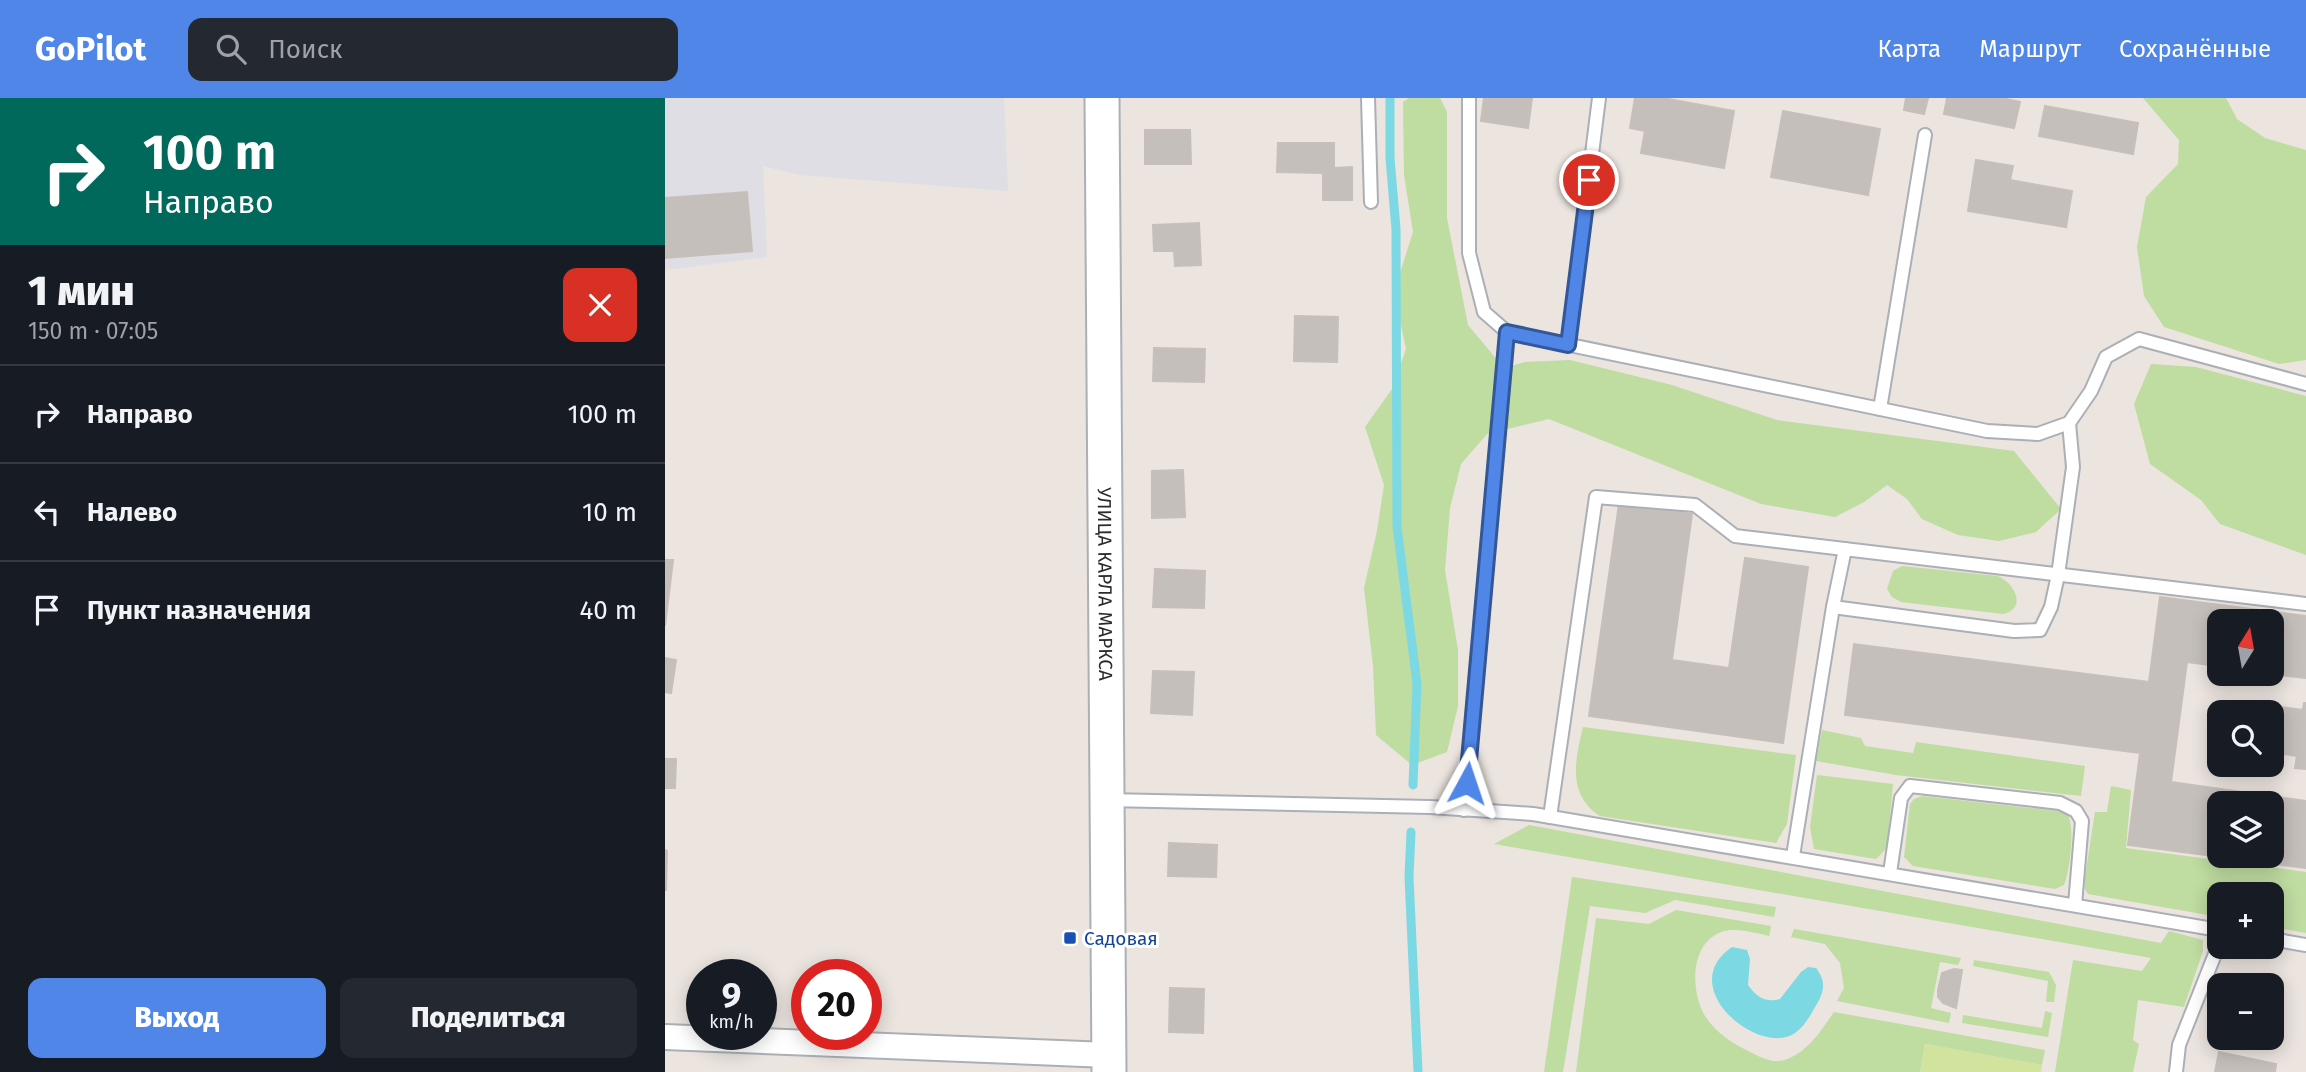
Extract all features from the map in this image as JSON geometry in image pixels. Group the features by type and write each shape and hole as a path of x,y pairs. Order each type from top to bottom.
{"street":[{"name":"УЛИЦА КАРЛА МАРКСА","path":"1102,98 1108,1064"},
{"path":"665,1037 1108,1064"}],"lane":[{"path":"1368,98 1371,202"},
{"path":"1469,98 1469,253 1484,312 1507,332 1987,431 2038,434 2069,423 2091,391 2106,357 2139,339 2306,384"},
{"path":"1568,345 1599,98"},
{"path":"1879,409 1925,135"},
{"path":"1464,810 1507,332"},
{"path":"1833,607 2014,631 2040,630 2051,607 2058,575 2073,467 2069,423"},
{"path":"1550,817 1596,496 1695,505 1735,536 2306,604"},
{"path":"1793,856 1833,607 1845,549"},
{"path":"1890,873 1901,798 1910,786 2060,803 2076,811 2082,821 2075,905"},
{"path":"1107,800 1464,810 1550,817 2207,928"},
{"path":"2284,941 2306,945"},
{"path":"2176,1072 2179,1045 2213,959"}],"shaded area":[{"path":"665,98 1004,98 1008,191 800,175 763,166 767,257 665,270"}],"green space":[{"path":"1409,98 1440,98 1447,112 1447,218 1468,325 1504,368 1525,362 1570,360 1672,385 1777,420 2014,451 2061,509 2036,532 1999,541 1958,535 1922,519 1907,499 1887,485 1864,502 1835,517 1761,504 1549,419 1487,434 1461,464 1450,508 1445,570 1458,650 1458,706 1447,752 1412,765 1376,735 1373,666 1364,588 1384,485 1365,427 1392,389 1406,349 1394,292 1413,232 1404,175 1403,102"},
{"path":"2143,98 2226,98 2237,119 2265,138 2306,150 2306,360 2279,364 2164,327 2144,296 2137,247 2146,197 2178,164 2179,140"},
{"path":"2151,364 2196,367 2306,396 2306,555 2220,524 2201,500 2150,464 2134,404"},
{"path":"1902,566 1998,576 2009,584 2016,595 2015,607 2003,614 1901,602 1892,597 1887,589 1893,571"},
{"path":"1583,727 1796,755 1787,824 1776,843 1600,816 1589,808 1578,787 1576,764"},
{"path":"1822,730 1861,738 1865,746 1913,753 1916,742 2085,766 2081,796 1896,775 1816,761"},
{"path":"1817,775 1893,784 1887,848 1876,859 1814,849 1810,827"},
{"path":"2111,786 2131,790 2126,848 2207,859 2207,868 2276,868 2306,872 2306,933 2284,929 2284,882 2207,882 2207,915 2088,894 2084,883 2095,812 2107,812"},
{"path":"1922,796 2066,812 2071,836 2070,858 2064,885 2055,889 1913,866 1904,857 1910,804"},
{"path":"1529,825 2161,943 2169,931 2203,940 2203,951 2184,1007 2138,1000 2133,1040 2139,1044 2133,1072 2055,1072 2073,960 2142,971 2151,958 1494,844"},
{"path":"1572,877 1776,907 1774,917 1675,900 1645,913 1590,906 1563,1072 1544,1072"},
{"path":"1676,910 1771,926 1769,936 1739,930 1721,932 1703,947 1696,969 1697,994 1709,1022 1731,1041 1760,1057 1779,1061 1797,1054 1815,1038 1834,1012 2045,1050 2042,1065 1925,1044 1920,1072 1576,1072 1596,918 1649,924"},
{"path":"1794,929 1961,958 1958,965 1940,962 1931,1008 1951,1013 1949,1023 1837,1001 1844,988 1840,963 1825,944 1791,937"},
{"path":"1974,960 2049,972 2056,985 2054,1002 2046,1002 2048,981 1973,966"},
{"path":"2045,1011 2052,1013 2048,1037 1962,1023 1963,1015 2042,1028"},
{"path":"1925,1044 2042,1065 2041,1072 1920,1072"}],"water":[{"path":"1732,947 1747,950 1750,959 1748,985 1758,996 1766,999 1780,999 1801,972 1808,967 1816,968 1822,978 1822,992 1807,1021 1795,1033 1780,1038 1762,1036 1744,1027 1728,1014 1717,998 1712,981 1716,963"}],"building":[{"path":"1484,98 1532,98 1528,128 1481,121"},
{"path":"1635,98 1663,98 1734,111 1724,168 1641,153 1645,131 1630,128"},
{"path":"1906,98 1928,98 1924,114 1904,110"},
{"path":"1947,98 2002,98 2020,102 2014,128 1944,114"},
{"path":"2045,106 2138,123 2133,154 2039,136"},
{"path":"1783,111 1880,129 1868,195 1771,177"},
{"path":"1145,130 1190,130 1191,164 1145,164"},
{"path":"1278,143 1334,143 1334,168 1352,167 1352,200 1323,200 1323,173 1277,172"},
{"path":"1976,160 2013,166 2010,180 2072,191 2066,227 1968,211"},
{"path":"747,192 752,251 665,258 665,198"},
{"path":"1199,223 1201,265 1175,266 1174,251 1154,251 1153,225"},
{"path":"1295,316 1338,317 1337,362 1294,361"},
{"path":"1154,348 1205,349 1204,382 1153,381"},
{"path":"1183,470 1185,517 1152,518 1152,471"},
{"path":"1619,504 1692,514 1672,660 1729,668 1745,558 1808,567 1783,743 1589,716"},
{"path":"665,560 673,560 665,626"},
{"path":"1155,569 1205,571 1204,608 1153,607"},
{"path":"2160,597 2252,609 2207,609 2207,664 2187,662 2171,782 2235,791 2207,791 2207,855 2128,845 2140,753 1845,715 1854,644 2149,682"},
{"path":"2284,613 2306,616 2306,678 2284,675"},
{"path":"665,658 676,660 671,693 665,692"},
{"path":"1153,671 1194,672 1192,715 1151,713"},
{"path":"2306,703 2306,769 2295,768 2297,756 2284,754 2284,708 2303,710"},
{"path":"665,759 676,759 675,788 665,788"},
{"path":"2284,798 2306,801 2306,868 2284,865"},
{"path":"1169,843 1217,845 1216,877 1168,876"},
{"path":"665,850 667,851 666,890 665,890"},
{"path":"1954,969 1962,970 1956,1008 1943,1003 1938,997 1942,973"},
{"path":"1170,988 1204,989 1203,1033 1169,1032"},
{"path":"2219,1052 2276,1064 2275,1072 2215,1072"}],"waterway":[{"path":"1390,98 1390,158 1396,229 1397,527 1417,684 1413,785"},
{"path":"1411,832 1409,877 1418,1072"}],"place":[{"name":"Садовая","path":"1070,938"}],"route":[{"path":"1467,783 1507,332 1568,345 1589,180"}]}
